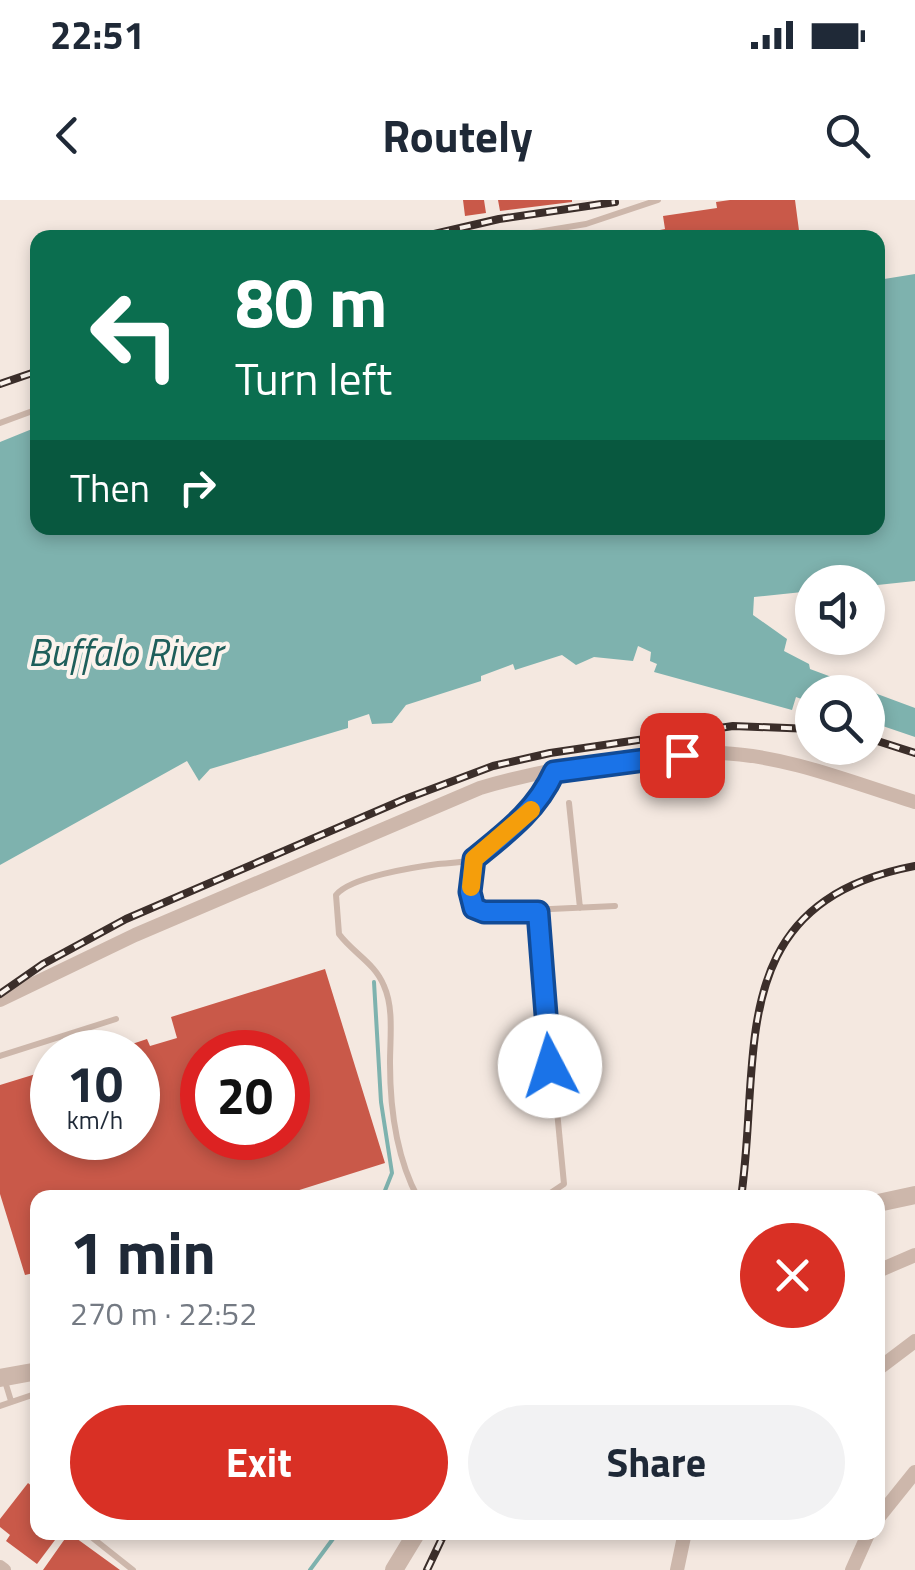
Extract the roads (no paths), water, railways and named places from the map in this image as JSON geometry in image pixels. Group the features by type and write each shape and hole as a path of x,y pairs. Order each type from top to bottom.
{"street":[{"path":"0,1000 151,928 480,788 643,758 720,752 785,762 915,802"},
{"path":"885,1201 915,1195"},
{"path":"885,1266 915,1255"},
{"path":"885,1364 915,1341"},
{"path":"2,1378 30,1373"},
{"path":"885,1509 915,1472"},
{"path":"394,1570 413,1540"},
{"path":"677,1570 683,1540"},
{"path":"852,1570 865,1540"}],"lane":[{"path":"549,230 586,224 658,200"},
{"path":"0,422 30,412"},
{"path":"414,1190 396,1130 390,1093 389,999 378,973 339,934 336,895 349,884 474,859 528,814 542,798 554,772"},
{"path":"569,803 580,908"},
{"path":"474,859 470,892 474,908 484,912 614,906"},
{"path":"538,912 556,1128 564,1171 560,1190"},
{"path":"0,1056 116,1019"},
{"path":"2,1378 11,1402"},
{"path":"0,1406 30,1396"},
{"path":"95,1540 132,1570"}],"water":[{"name":"Buffalo River","path":"915,274 915,581 885,584 885,565 795,565 795,593 754,597 753,615 787,639 784,651 826,675 795,675 792,710 654,672 657,664 650,661 651,652 638,646 633,661 594,657 576,665 562,655 515,670 513,664 481,676 481,681 406,705 392,723 372,724 369,714 348,721 348,728 210,769 199,781 187,761 0,865 0,442 30,430 30,535 885,535 885,279"},
{"name":"Buffalo River","path":"885,697 915,708 915,737 885,727"}],"waterway":[{"path":"374,982 381,1102 392,1173 385,1190"},
{"path":"310,1570 332,1540"}],"railway":[{"path":"452,230 615,202"},
{"path":"0,384 30,374"},
{"path":"0,994 43,964 126,919 405,799 493,766 550,753 733,726 795,728"},
{"path":"885,743 915,753"},
{"path":"742,1190 754,1039 764,992 781,949 809,913 853,885 915,866"},
{"path":"427,1570 441,1540"}]}
